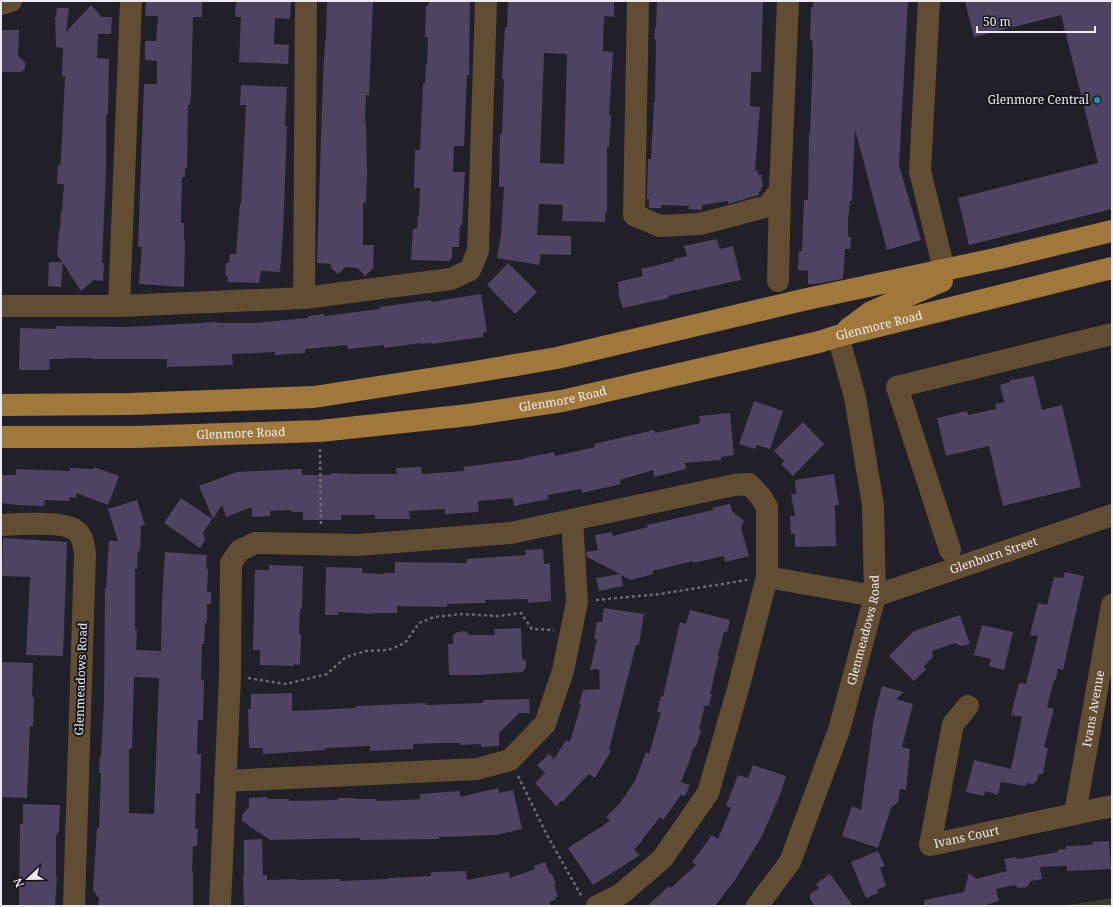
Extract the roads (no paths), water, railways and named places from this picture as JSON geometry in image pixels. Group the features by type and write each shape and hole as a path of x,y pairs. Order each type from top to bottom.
{"main road":[{"path":"1,405 130,404 314,397 474,372 557,358 808,299 1000,258 1112,231"},
{"path":"838,336 871,312 918,291 1000,258"},
{"name":"Glenmore Road","path":"1,437 135,437 320,431 469,415 562,401 812,343 1112,268"}],"street":[{"path":"1,4 11,1"},
{"path":"119,306 130,1"},
{"path":"304,298 306,1"},
{"path":"1,306 119,306 304,298 451,280 470,270 478,251 486,1"},
{"path":"638,1 634,215 660,226 700,224 768,206 780,190"},
{"path":"778,281 780,190 788,1"},
{"path":"929,1 920,171 944,270"},
{"path":"950,550 897,387 1112,334"},
{"name":"Glenmeadows Road","path":"757,906 790,862 839,730 875,596 873,505 855,397 838,336"},
{"path":"220,906 230,676 231,563 240,551 255,543 358,545 511,533 734,485 749,484 761,496 767,507 767,577 738,689 708,793 662,859 621,894 590,903"},
{"name":"Glenburn Street","path":"875,596 1112,515"},
{"path":"225,781 477,769 510,760 545,724 563,671 577,602 572,520"},
{"name":"Glenmeadows Road","path":"1,525 63,525 75,530 84,542 85,554 74,906"},
{"path":"767,577 875,596"},
{"name":"Ivans Avenue","path":"1075,814 1112,605"},
{"name":"Ivans Court","path":"968,706 953,724 930,845 1075,814"},
{"path":"1075,814 1112,806"}],"place":[{"name":"Glenmore Central","path":"1097,100"}]}
